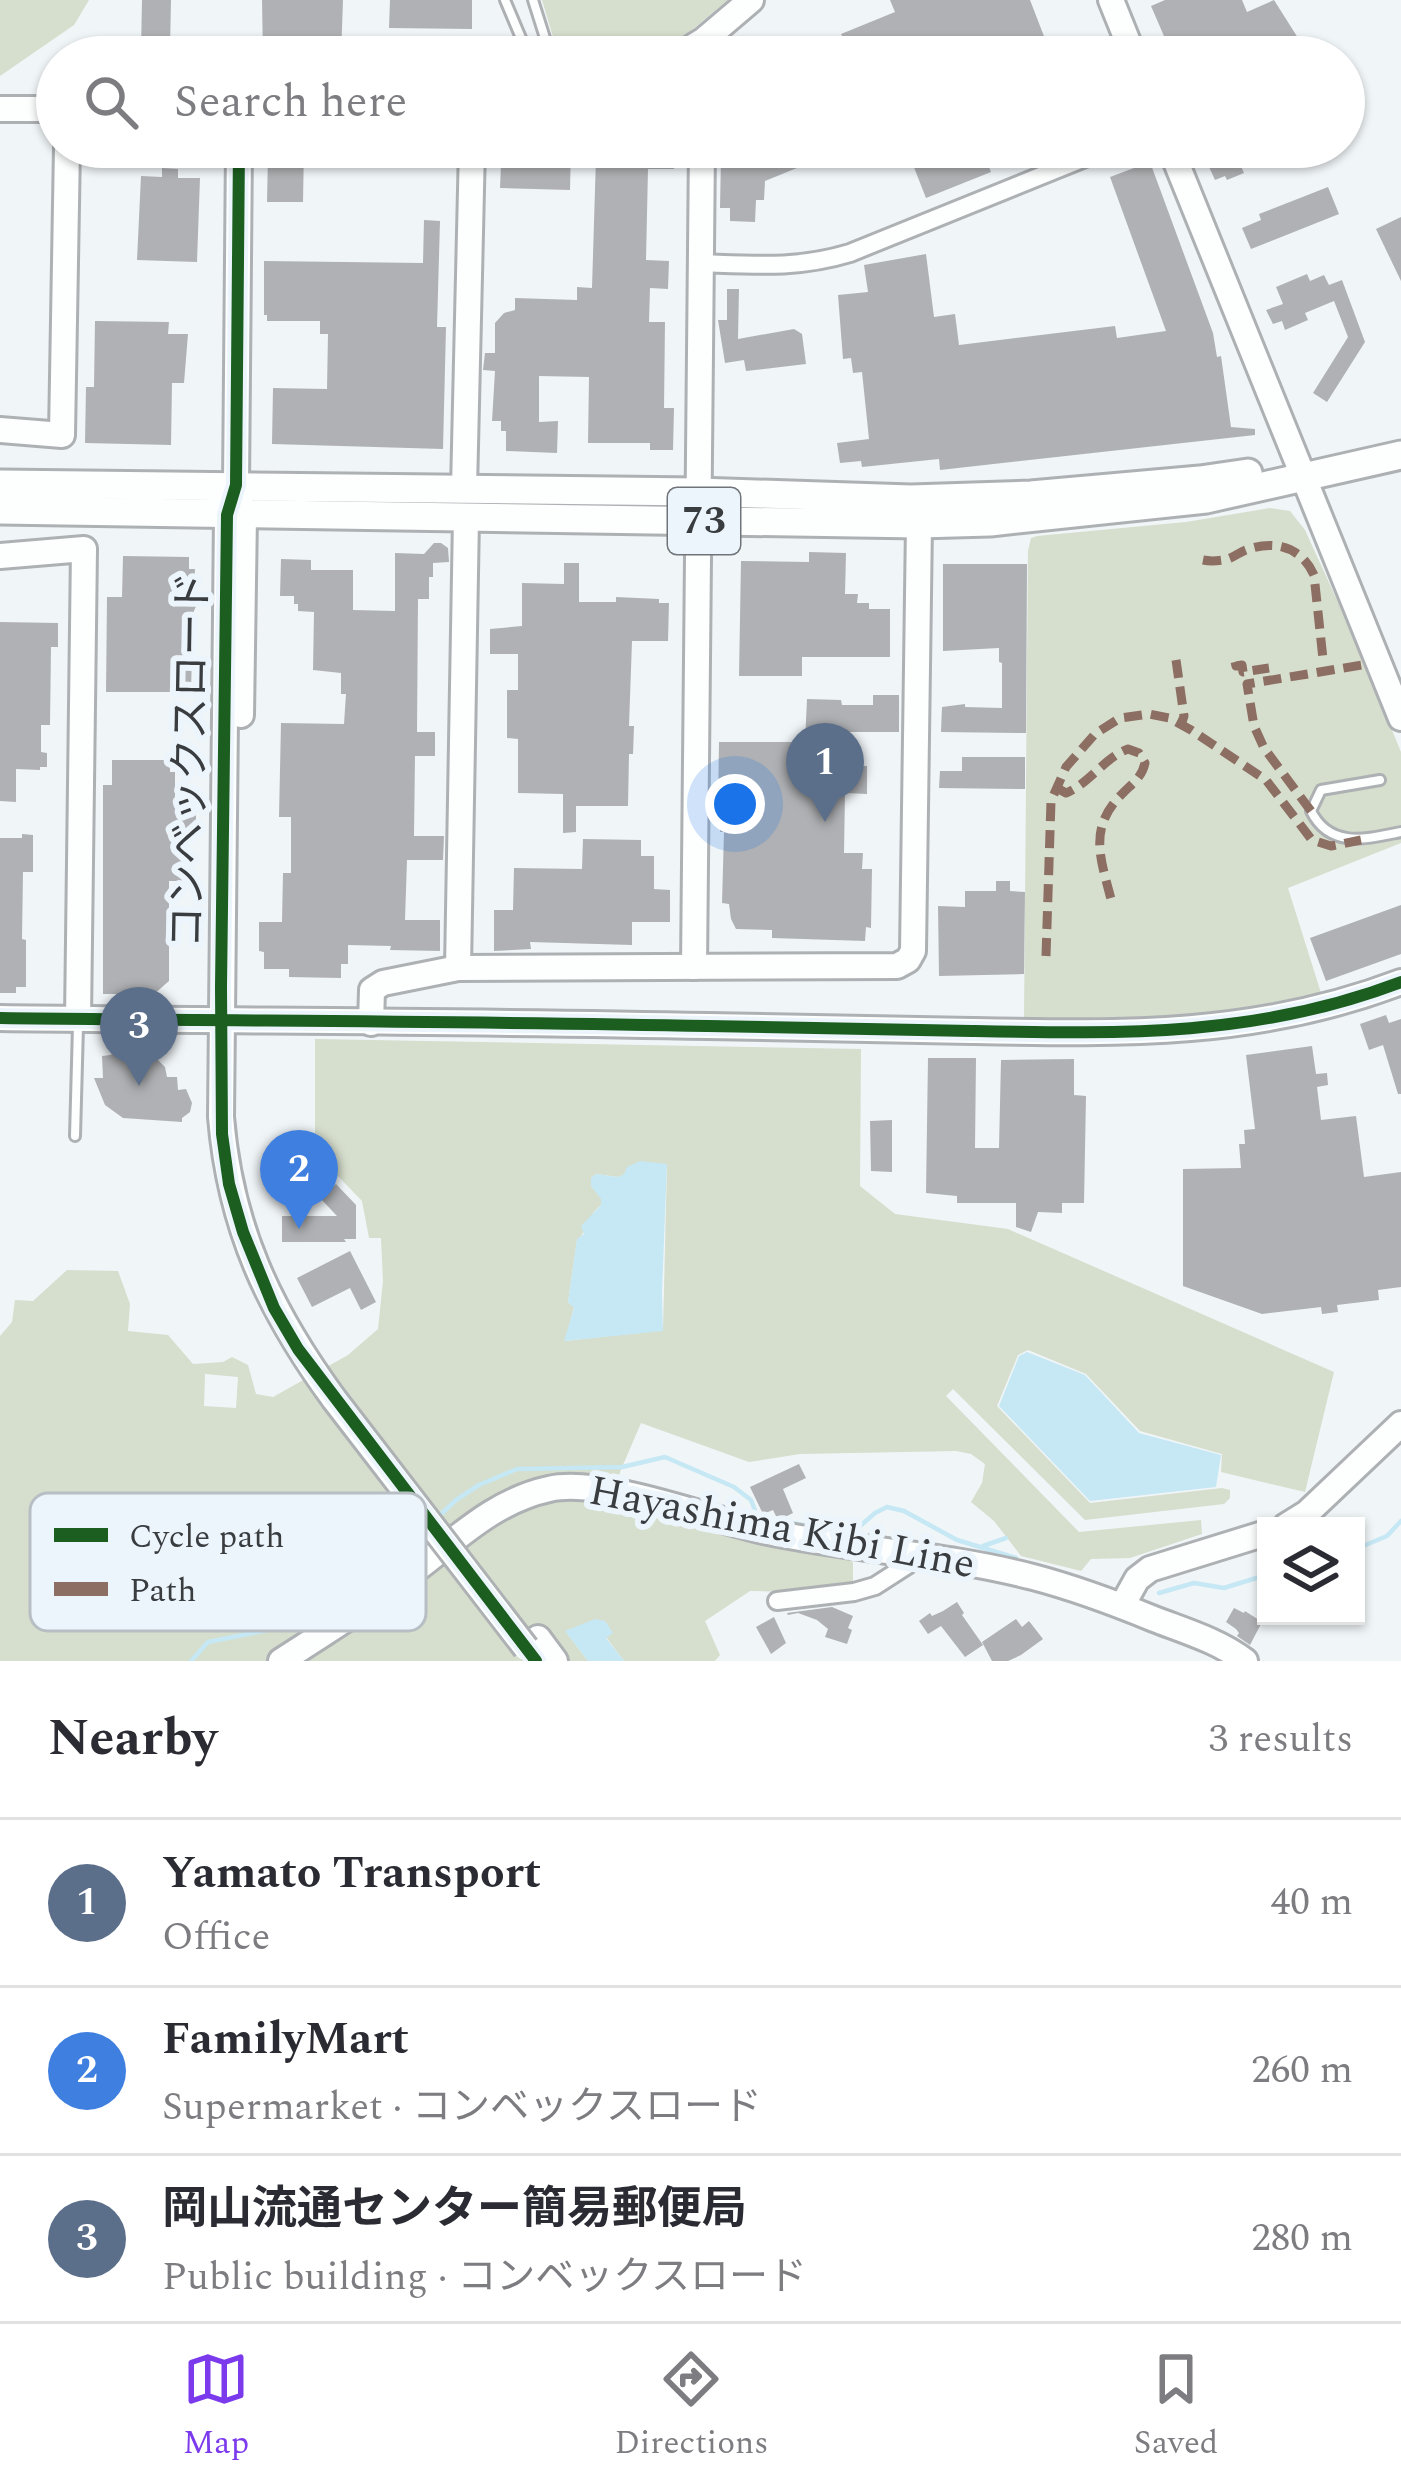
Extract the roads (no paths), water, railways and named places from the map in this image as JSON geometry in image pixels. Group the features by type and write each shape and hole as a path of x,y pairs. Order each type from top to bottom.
{"main road":[{"name":"73","path":"0,484 236,485 698,521 990,522 1207,499 1401,438"},
{"name":"73","path":"0,511 236,515 698,492 911,500 1201,480 1401,455"}],"street":[{"path":"717,36 752,0"},
{"path":"1111,0 1125,36"},
{"path":"0,109 36,109"},
{"path":"0,430 62,435 67,168"},
{"name":"コンベックスロード","path":"239,168 229,1021 222,1135 238,1218 274,1308 298,1349 339,1394 414,1493"},
{"path":"458,968 472,168"},
{"path":"694,967 702,168"},
{"path":"700,262 796,266 823,262 1060,168"},
{"path":"1179,168 1401,718"},
{"path":"371,1023 372,990 383,983 458,968 897,966 908,960 914,952 919,524"},
{"path":"0,556 84,549 78,1019"},
{"path":"0,1018 1105,1034 1231,1025 1300,1013 1401,982"},
{"path":"1301,1517 1401,1424"},
{"name":"Hayashima Kibi Line","path":"426,1561 518,1497 555,1487 597,1488 808,1540 1031,1577 1216,1643 1245,1661"},
{"name":"コンベックスロード","path":"426,1508 533,1649 556,1661"},
{"path":"1121,1606 1137,1579 1150,1569 1257,1537"},
{"path":"777,1601 875,1586 920,1557"},
{"name":"Hayashima Kibi Line","path":"281,1661 325,1631"}],"lane":[{"path":"505,0 520,36"},
{"path":"533,0 544,36"},
{"path":"1380,780 1321,790 1310,811 1328,833 1345,839 1401,832"},
{"path":"75,1136 78,1019"}],"water":[{"path":"640,1161 667,1164 663,1331 564,1341 574,1308 568,1302 577,1239 584,1234 581,1226 601,1205 591,1178 596,1174 618,1177"},
{"path":"1027,1352 1085,1375 1139,1433 1221,1455 1216,1487 1090,1501 999,1406 1019,1356"},
{"path":"595,1619 605,1621 613,1633 606,1638 624,1661 588,1661 565,1631"}],"waterway":[{"path":"435,1520 479,1485 517,1469 622,1467 665,1457 734,1487 751,1500 757,1516 839,1532"},
{"path":"851,1534 887,1507 904,1511 957,1540 1016,1558"},
{"path":"1365,1545 1387,1536 1401,1521"},
{"path":"983,1546 1006,1538"},
{"path":"1159,1593 1194,1583 1224,1588 1257,1578"},
{"path":"191,1661 208,1642 263,1631"}],"place":[{"name":"Yamato Transport","path":"825,822"},
{"name":"岡山流通センター簡易郵便局","path":"139,1086"},
{"name":"FamilyMart","path":"299,1229"}]}
